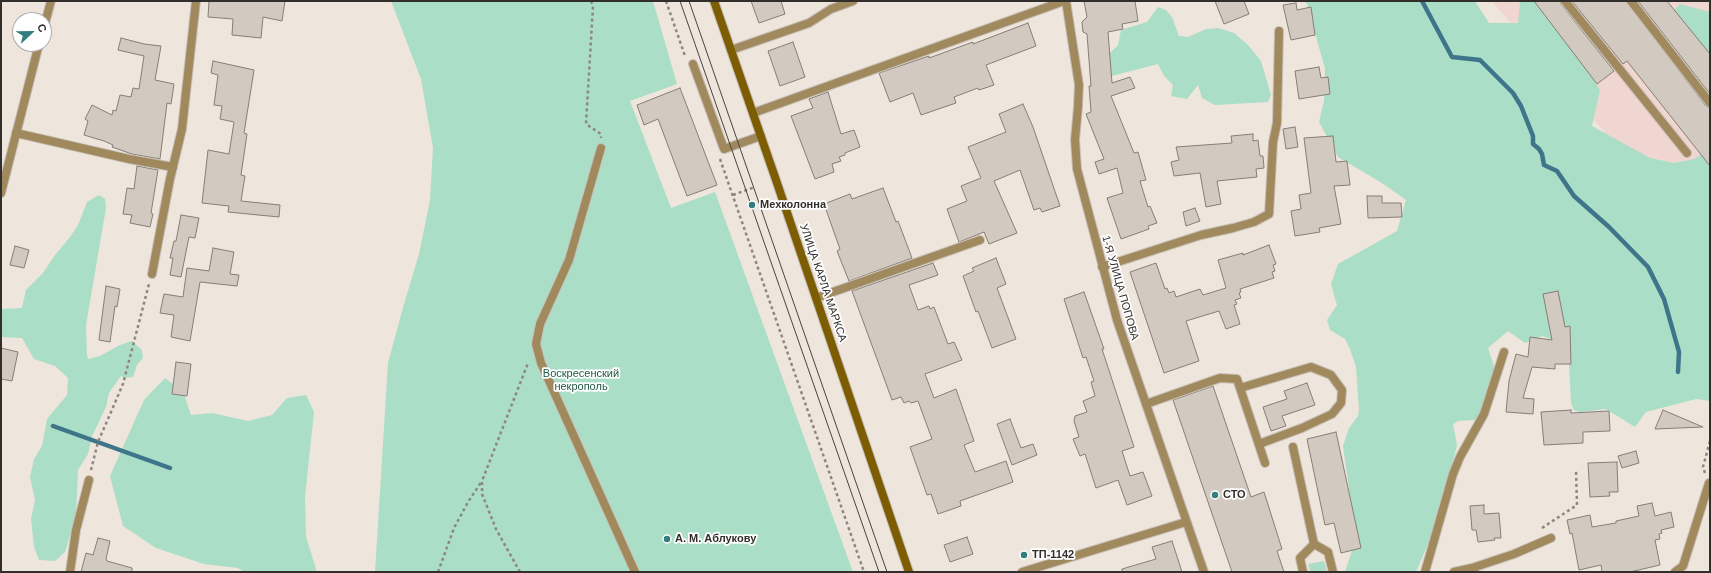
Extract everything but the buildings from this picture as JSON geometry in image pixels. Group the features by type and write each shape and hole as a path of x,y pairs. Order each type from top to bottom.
{"main road":[{"name":"УЛИЦА КАРЛА МАРКСА","path":"714,1 909,572"}],"street":[{"path":"48,12 51,1"},
{"path":"152,274 182,129 196,1"},
{"path":"731,50 809,23 831,9 853,1"},
{"path":"753,112 1065,1"},
{"name":"1-Я УЛИЦА ПОПОВА","path":"1065,1 1079,85 1075,140 1077,169 1116,320 1204,572"},
{"path":"1565,1 1687,154"},
{"path":"1630,1 1710,103"},
{"path":"1102,267 1200,235 1254,222 1268,214 1273,142 1277,123 1279,31"},
{"path":"1,193 38,52"},
{"path":"693,64 724,149 761,136"},
{"path":"16,133 129,159 173,167"},
{"path":"601,148 569,260 540,324 536,344 541,363 635,572"},
{"path":"816,298 980,240"},
{"path":"1425,572 1453,474 1484,414 1504,352"},
{"path":"1240,388 1311,366 1331,375 1342,390 1341,403 1332,414 1302,428 1259,444"},
{"path":"1146,404 1220,378 1237,379 1265,463"},
{"path":"1293,447 1314,544 1328,552 1333,572"},
{"path":"70,572 76,530 89,480"},
{"path":"1676,572 1683,566 1709,483"},
{"path":"1022,572 1186,522"},
{"path":"1454,572 1473,570 1551,538"},
{"path":"1303,572 1300,558 1314,544"}],"path":[{"path":"591,1 593,6 586,124 601,134 601,148"},
{"path":"666,1 686,59"},
{"path":"720,157 864,572"},
{"path":"733,195 755,187"},
{"path":"89,480 98,442 123,384 152,274"},
{"path":"438,572 454,528 468,502 482,481 536,344"},
{"path":"1709,483 1703,467 1710,441"},
{"path":"1539,531 1577,505 1576,468"},
{"path":"482,481 482,494 496,529 520,572"}],"shaded area":[{"path":"1492,1 1710,1 1710,189 1656,192"}],"green space":[{"name":"Воскресенский некрополь","path":"391,1 653,1 677,84 630,101 671,208 715,192 853,572 375,572 388,363 419,254 430,200 433,148 421,79"},
{"path":"1303,1 1475,1 1489,23 1518,23 1519,1 1541,1 1600,90 1592,126 1650,158 1674,163 1694,159 1710,149 1710,401 1696,399 1646,412 1635,427 1606,409 1580,412 1574,410 1571,403 1568,345 1542,336 1525,343 1508,331 1488,348 1496,372 1489,407 1475,420 1458,421 1453,424 1457,445 1451,471 1433,532 1416,572 1345,572 1354,544 1355,531 1343,446 1349,428 1358,416 1359,410 1356,367 1350,349 1345,339 1330,330 1327,320 1337,305 1331,284 1338,264 1397,231 1406,200 1382,183 1338,157 1319,122 1324,101 1325,69 1307,4"},
{"path":"1680,4 1710,12 1710,57 1672,12"},
{"path":"1158,7 1166,10 1172,17 1179,36 1188,37 1206,29 1218,28 1234,33 1248,45 1261,61 1271,95 1268,102 1215,105 1202,98 1198,85 1187,99 1171,96 1173,85 1164,76 1158,64 1108,77 1105,58 1118,45 1121,30 1147,22"},
{"path":"99,195 105,199 106,208 86,325 88,359 100,356 120,345 132,341 142,350 143,358 137,365 133,377 124,378 121,376 109,393 106,407 92,436 88,454 78,470 76,516 65,552 55,561 39,560 34,547 31,519 35,500 30,477 34,459 42,446 47,419 67,395 68,378 55,366 34,359 22,338 1,337 1,309 22,308 26,290 43,273 55,255 70,237 78,225 87,202"},
{"path":"165,378 183,392 191,415 212,413 248,421 272,415 287,398 306,395 314,412 305,497 306,537 317,572 244,572 238,568 204,564 156,548 123,526 110,476 144,400"},
{"path":"1324,561 1327,572 1310,572 1308,564"}],"waterway":[{"path":"1422,1 1452,57 1480,60 1513,93 1521,106 1533,136 1533,144 1542,154 1544,165 1557,171 1574,196 1609,227 1648,267 1664,299 1679,352 1678,372"},
{"path":"53,426 170,468"}],"tram line":[{"path":"680,1 879,572"},
{"path":"689,1 887,572"}],"place":[{"name":"Мехколонна","path":"752,205"},
{"name":"СТО","path":"1215,495"},
{"name":"А. М. Аблукову","path":"667,539"},
{"name":"ТП-1142","path":"1024,555"}]}
